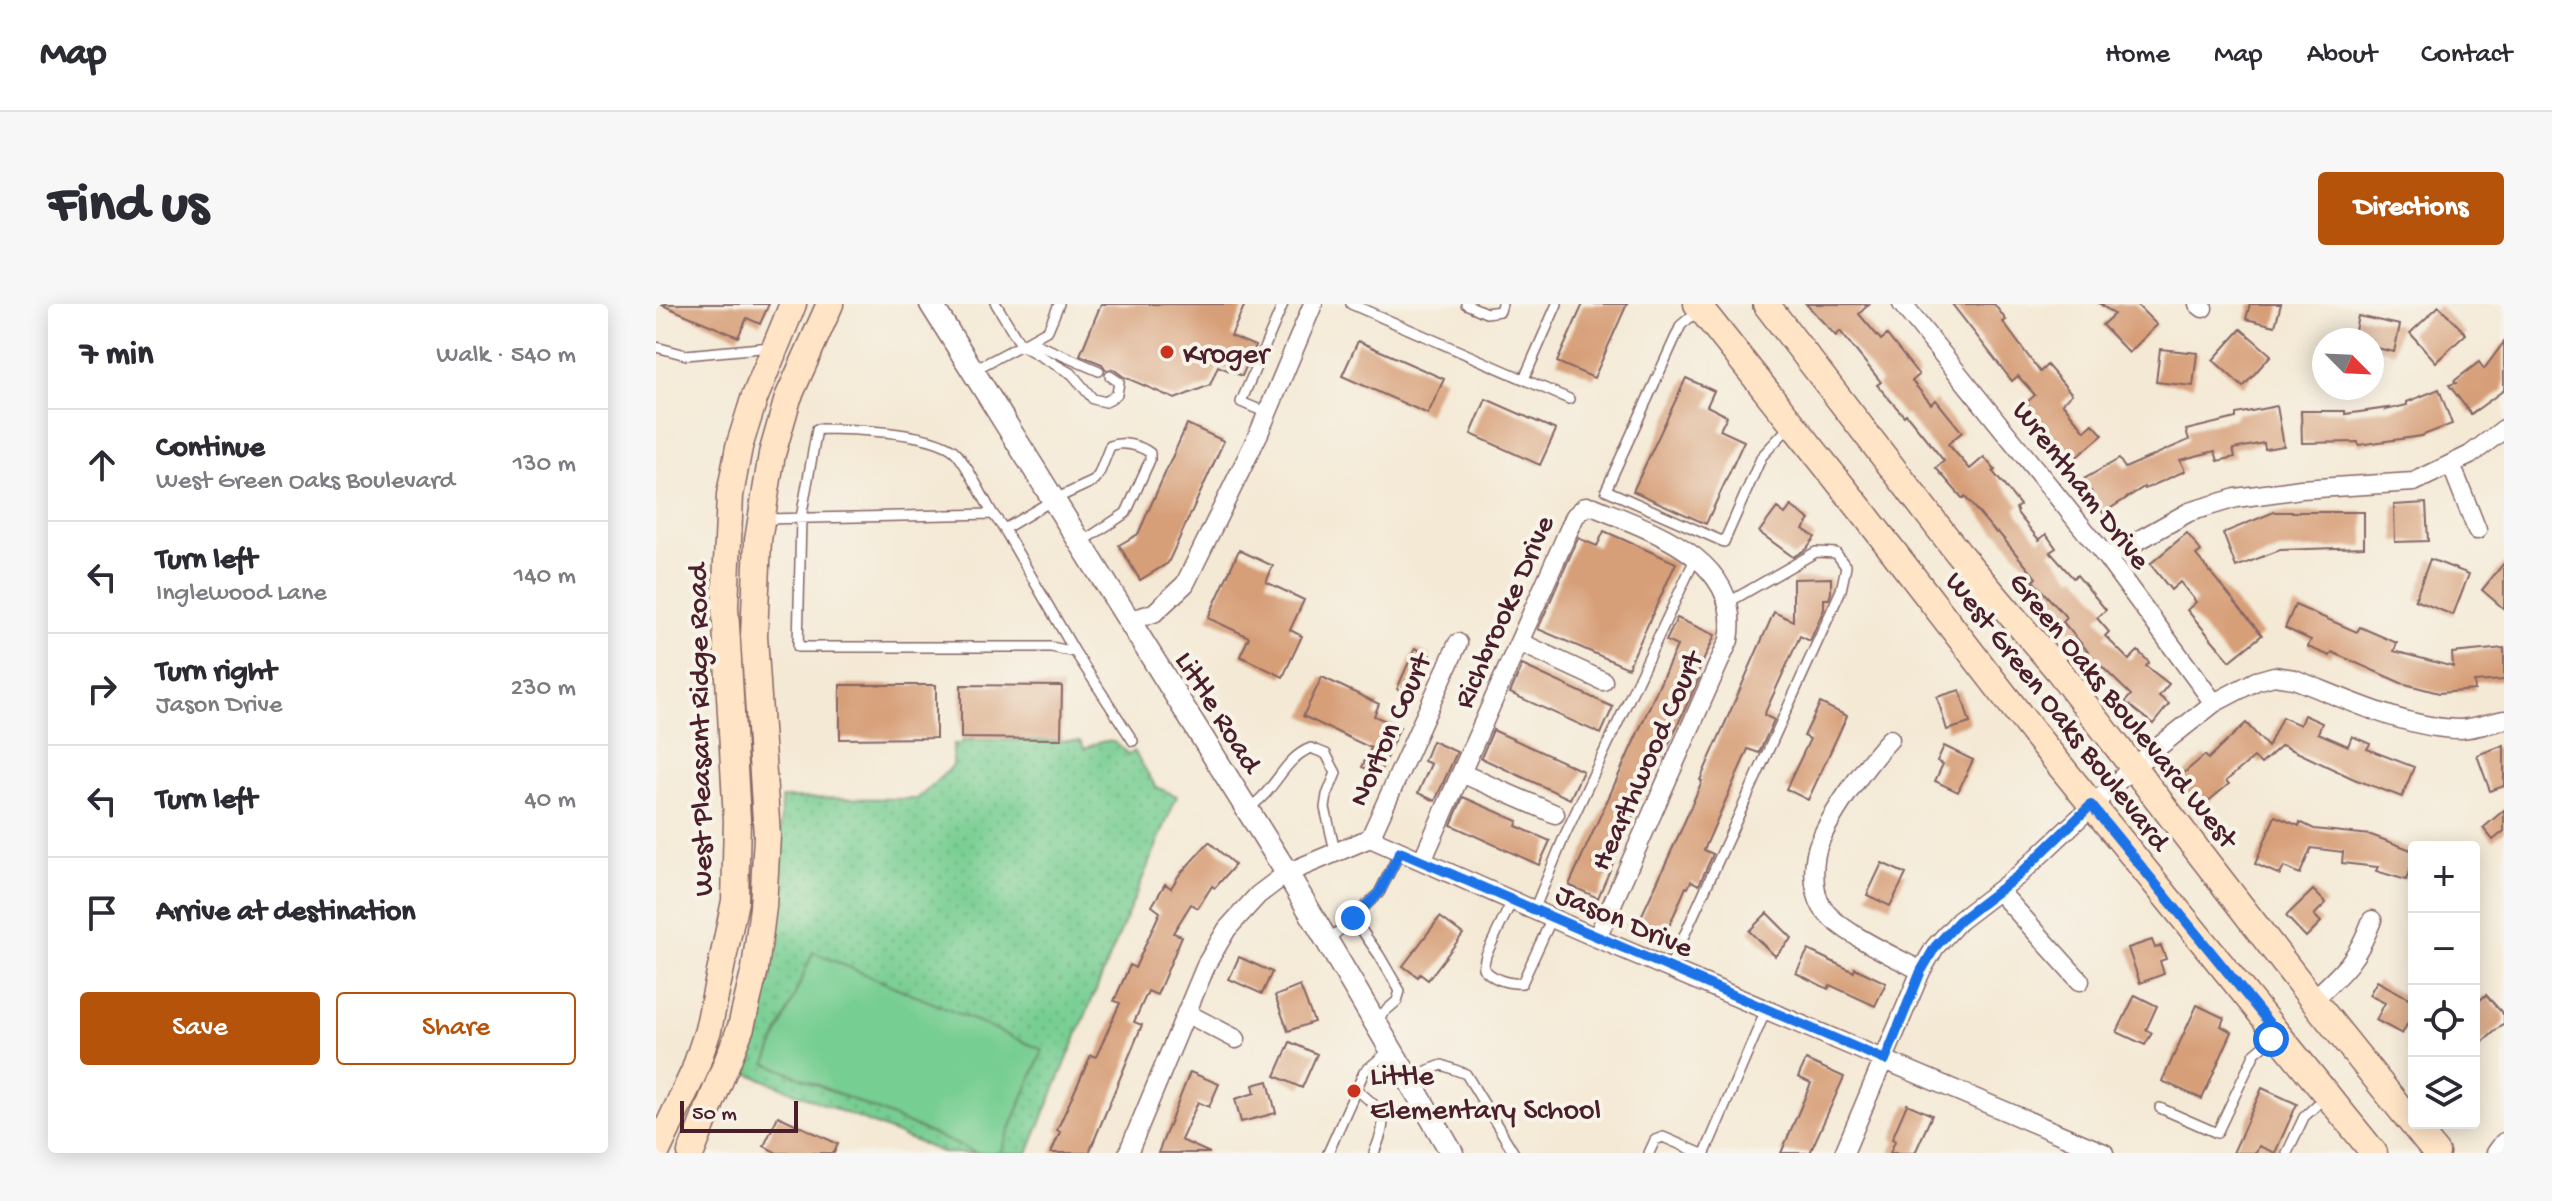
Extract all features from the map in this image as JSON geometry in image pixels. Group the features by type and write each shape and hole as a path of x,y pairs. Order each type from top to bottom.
{"main road":[{"name":"West Pleasant Ridge Road","path":"661,1150 708,1030 729,942 737,888 737,820 725,607 728,515 739,447 793,304"},
{"name":"West Pleasant Ridge Road","path":"691,1153 741,1027 755,969 767,836 754,636 758,540 772,454 788,398 830,304"},
{"name":"Green Oaks Boulevard West","path":"1766,304 1951,544 2058,670 2313,1000 2436,1153"},
{"name":"West Green Oaks Boulevard","path":"1698,306 2091,805 2374,1153"},
{"path":"728,515 762,519"}],"street":[{"name":"Little Road","path":"931,304 1287,873 1408,1078 1444,1147"},
{"path":"1128,621 1154,613 1185,584 1267,413 1313,304"},
{"name":"Wrentham Drive","path":"1902,304 2107,558 2214,703"},
{"path":"2107,558 2189,512 2236,498 2301,489 2414,482 2470,455 2504,429"},
{"path":"2451,464 2477,530"},
{"name":"Richbrooke Drive","path":"1422,861 1569,526 1586,506 1638,525 1681,548 1717,579 1729,602"},
{"name":"Hearthwood Court","path":"1597,938 1729,640 1732,620 1729,602"},
{"path":"1519,642 1603,681"},
{"name":"Norton Court","path":"1370,838 1458,643"},
{"path":"1844,1153 1921,971 1935,947 1959,921 2019,875 2133,767 2214,703 2241,687 2274,676 2294,679 2393,715 2434,725 2466,729 2504,720"},
{"path":"1890,739 1874,755 1820,841 1814,862 1816,885 1822,907 1843,927 1921,971"},
{"path":"1461,773 1555,814"},
{"path":"1128,1153 1207,963 1227,929 1258,895 1287,873 1370,838"},
{"name":"Jason Drive","path":"1370,838 1885,1060 2070,1146 2104,1153"},
{"path":"1999,891 2080,981"},
{"path":"2313,1000 2361,949 2372,920"},
{"path":"1186,1013 1236,1039"},
{"path":"2496,1153 2504,1142"}],"lane":[{"path":"996,304 1025,343 1072,374 1095,400 1108,401 1117,394 1119,382 1110,376"},
{"path":"972,371 1048,330 1059,304"},
{"path":"1267,413 1241,402 1283,304"},
{"path":"1351,304 1569,399"},
{"path":"1466,304 1486,313 1500,311 1502,304"},
{"path":"1524,379 1557,304"},
{"path":"1698,306 1681,325 1606,490 1724,542 1762,456 1792,424"},
{"path":"1025,343 1099,371"},
{"path":"656,347 686,355 775,347"},
{"path":"1075,652 1051,647 798,647 801,518 817,429 872,430 926,440 954,450 1075,652 1133,741"},
{"path":"1004,529 1053,500 1094,481 1105,453 1114,443 1145,449 1150,453 1150,460 1126,513 1080,543"},
{"path":"762,519 993,514"},
{"path":"1669,969 1835,604 1846,567 1836,553 1816,552 1729,602"},
{"path":"1534,910 1571,822 1695,559"},
{"path":"1246,809 1263,800 1300,752 1311,748 1326,754 1336,773 1325,808 1335,851"},
{"path":"1327,942 1379,893 1400,852"},
{"path":"1512,901 1486,955 1483,968 1490,975 1512,984 1522,983 1552,918"},
{"path":"1353,918 1400,991 1397,1001 1374,1021"},
{"path":"1649,1153 1655,1140 1663,1137 1702,1153 1766,1010"},
{"path":"2160,1108 2217,1133 2255,1053 2278,1034"},
{"path":"1328,1153 1364,1072 1391,1049"},
{"path":"1408,1078 1442,1065 1466,1074 1514,1153"},
{"path":"1356,1089 1383,1115 1385,1126 1374,1153"},
{"path":"2287,1153 2304,1117 2327,1095"}],"green space":[{"path":"963,740 1080,741 1085,749 1103,741 1113,742 1128,755 1134,751 1156,787 1177,796 1028,1153 944,1153 744,1072 761,1003 772,936 779,869 781,798 917,799 953,766 953,744 962,744"},
{"path":"813,952 1043,1050 1000,1153 977,1153 766,1063"}],"building":[{"path":"660,304 769,304 760,324 747,318 738,337"},
{"name":"Kroger","path":"1101,304 1245,304 1231,336 1255,346 1242,376 1218,366 1210,385 1175,399 1124,377 1113,369 1106,370 1102,364 1080,355"},
{"path":"1583,304 1627,304 1594,378 1557,362"},
{"path":"1806,304 1869,304 1859,314 1881,340 1887,335 1919,375 1912,381 1931,404 1936,400 1962,432 1948,444 1970,469 1984,457 2020,505 2016,508 2018,514 2039,540 2046,534 2056,548 2050,552 2073,578 2077,575 2106,610 2097,618 2109,632 2105,636 2129,660 2138,651 2149,662 2146,666 2169,684 2159,696 2169,704 2153,724 2125,702 2131,695 2094,659 2063,622 2067,618 2033,581 2036,578 1998,532 1936,468 1944,461 1906,414 1904,416 1877,385 1881,382 1840,331 1836,336"},
{"path":"1952,304 1994,304 2006,320 2003,322 2040,372 2047,365 2072,394 2062,403 2085,431 2093,424 2103,435 2073,460 2026,403 2035,395 2018,376 2012,381"},
{"path":"2100,304 2136,304 2157,325 2129,353 2102,325 2114,314"},
{"path":"2250,304 2281,304 2275,326 2246,319"},
{"path":"2439,306 2466,334 2436,362 2410,333"},
{"path":"2358,316 2400,325 2394,352 2384,350 2384,328 2356,328"},
{"path":"2241,329 2271,355 2243,387 2213,360"},
{"path":"1358,341 1444,379 1428,414 1342,376"},
{"path":"2504,342 2504,390 2471,414 2449,385 2456,383 2454,381 2479,362 2484,369"},
{"path":"2160,349 2197,353 2193,386 2156,382"},
{"path":"1686,378 1714,391 1707,406 1727,416 1720,430 1744,441 1706,524 1633,491"},
{"path":"2439,389 2452,424 2421,436 2359,445 2358,442 2302,443 2301,411 2345,411 2345,414 2388,408 2386,410 2407,405 2407,402"},
{"path":"1486,399 1556,430 1540,465 1471,434"},
{"path":"2277,406 2284,446 2265,449 2264,443 2233,449 2235,457 2218,461 2215,451 2180,460 2185,471 2144,487 2103,513 2084,479 2119,459 2125,468 2189,440 2186,430 2236,418 2236,414"},
{"path":"1187,424 1224,441 1168,563 1140,580 1119,545 1138,534"},
{"path":"2426,503 2428,541 2395,542 2394,505"},
{"path":"1791,506 1810,520 1803,529 1815,537 1806,549 1793,557 1759,532 1777,508 1785,514"},
{"path":"2274,512 2364,512 2364,547 2280,550 2236,567 2223,533"},
{"path":"1604,531 1676,563 1628,668 1538,629 1578,538 1597,546"},
{"path":"2187,533 2201,551 2196,555 2262,635 2230,661 2187,610 2196,602 2180,582 2171,590 2150,564"},
{"path":"1239,550 1273,566 1266,582 1304,600 1290,630 1302,636 1283,677 1240,656 1249,637 1208,618"},
{"path":"2430,559 2469,574 2453,615 2415,600"},
{"path":"2504,563 2504,609 2482,590"},
{"path":"1831,578 1829,599 1824,599 1824,609 1810,641 1800,636 1764,715 1774,720 1759,753 1748,749 1704,850 1713,854 1699,885 1691,881 1686,887 1667,931 1640,919 1774,612 1793,621 1793,579"},
{"path":"2295,605 2357,632 2360,627 2397,643 2394,651 2453,667 2452,653 2504,648 2504,680 2474,682 2475,690 2439,693 2401,683 2332,652 2330,656 2308,647 2311,640 2285,628"},
{"path":"1677,618 1715,635 1696,677 1699,678 1663,757 1659,755 1598,898 1569,885 1677,646 1666,641"},
{"path":"1415,648 1430,655 1412,696 1397,689"},
{"path":"1522,665 1613,707 1601,734 1510,693"},
{"path":"1322,677 1379,704 1374,716 1400,727 1379,774 1362,767 1371,748 1303,716"},
{"path":"840,685 936,685 936,738 840,739"},
{"path":"961,685 1062,686 1061,739 961,738"},
{"path":"1960,690 1970,723 1947,730 1937,697"},
{"path":"1820,703 1847,716 1808,800 1786,789 1810,739 1804,736"},
{"path":"2304,715 2322,723 2318,733 2348,746 2352,736 2370,744 2367,749 2414,767 2402,797 2354,779 2282,745 2261,764 2254,757 2226,781 2229,784 2200,808 2177,779 2205,755 2208,759 2246,723 2268,747 2282,717 2300,725"},
{"path":"1493,730 1583,771 1570,799 1481,758"},
{"path":"1432,741 1457,752 1435,801 1418,793 1431,764 1424,761"},
{"path":"2504,745 2504,786 2490,791 2477,755"},
{"path":"1944,746 1973,760 1958,792 1935,781 1943,764 1937,761"},
{"path":"1463,797 1518,821 1516,826 1550,841 1539,865 1451,825"},
{"path":"2504,810 2504,831 2493,840 2483,828"},
{"path":"2275,816 2314,829 2371,835 2408,849 2406,880 2376,871 2378,867 2342,863 2343,852 2311,848 2300,874 2284,867 2280,875 2255,864"},
{"path":"1209,842 1235,865 1215,888 1212,886 1198,908 1191,904 1173,933 1182,936 1157,995 1148,991 1134,1022 1142,1025 1089,1153 1051,1153 1060,1132 1057,1130 1091,1055 1096,1057 1120,1003 1114,1001 1130,965 1135,968 1160,912 1152,906 1165,884 1171,888"},
{"path":"1882,863 1906,874 1890,906 1867,895"},
{"path":"2313,890 2326,903 2314,915 2321,922 2306,937 2286,916"},
{"path":"1767,913 1792,938 1775,956 1749,931"},
{"path":"1440,917 1463,934 1428,980 1403,966"},
{"path":"2152,940 2155,948 2161,946 2166,959 2160,961 2164,974 2140,983 2128,948"},
{"path":"1808,950 1886,983 1875,1006 1830,985 1828,989 1796,973"},
{"path":"1239,957 1272,972 1262,994 1229,979"},
{"path":"2377,981 2408,998 2408,1022 2402,1034 2376,1020 2385,1003 2369,995"},
{"path":"1300,986 1314,1022 1288,1031 1275,996"},
{"path":"2135,995 2157,1006 2146,1030 2152,1033 2145,1045 2117,1032"},
{"path":"2486,995 2504,1015 2504,1023 2480,1045 2480,1000"},
{"path":"2197,1005 2224,1018 2221,1026 2232,1032 2202,1099 2162,1081"},
{"path":"1290,1042 1317,1054 1302,1088 1275,1076"},
{"path":"1806,1060 1844,1077 1810,1153 1781,1153 1811,1083 1798,1077"},
{"path":"1190,1072 1219,1084 1209,1107 1198,1102 1181,1140 1210,1153 1158,1153"},
{"path":"1268,1081 1276,1113 1241,1122 1235,1099 1255,1093 1253,1085"},
{"path":"2262,1088 2297,1104 2275,1153 2259,1146 2256,1153 2233,1153"},
{"path":"1907,1104 1932,1115 1915,1153 1890,1153 1895,1141 1892,1139"},
{"path":"778,1116 838,1144 834,1153 777,1153 764,1146"}],"place":[{"name":"Kroger","path":"1167,352"},
{"name":"Little Elementary School","path":"1354,1091"}],"route":[{"path":"1353,918 1379,893 1400,852 1885,1060 1921,971 1935,947 1959,921 2019,875 2091,805 2278,1034 2271,1039"}]}
